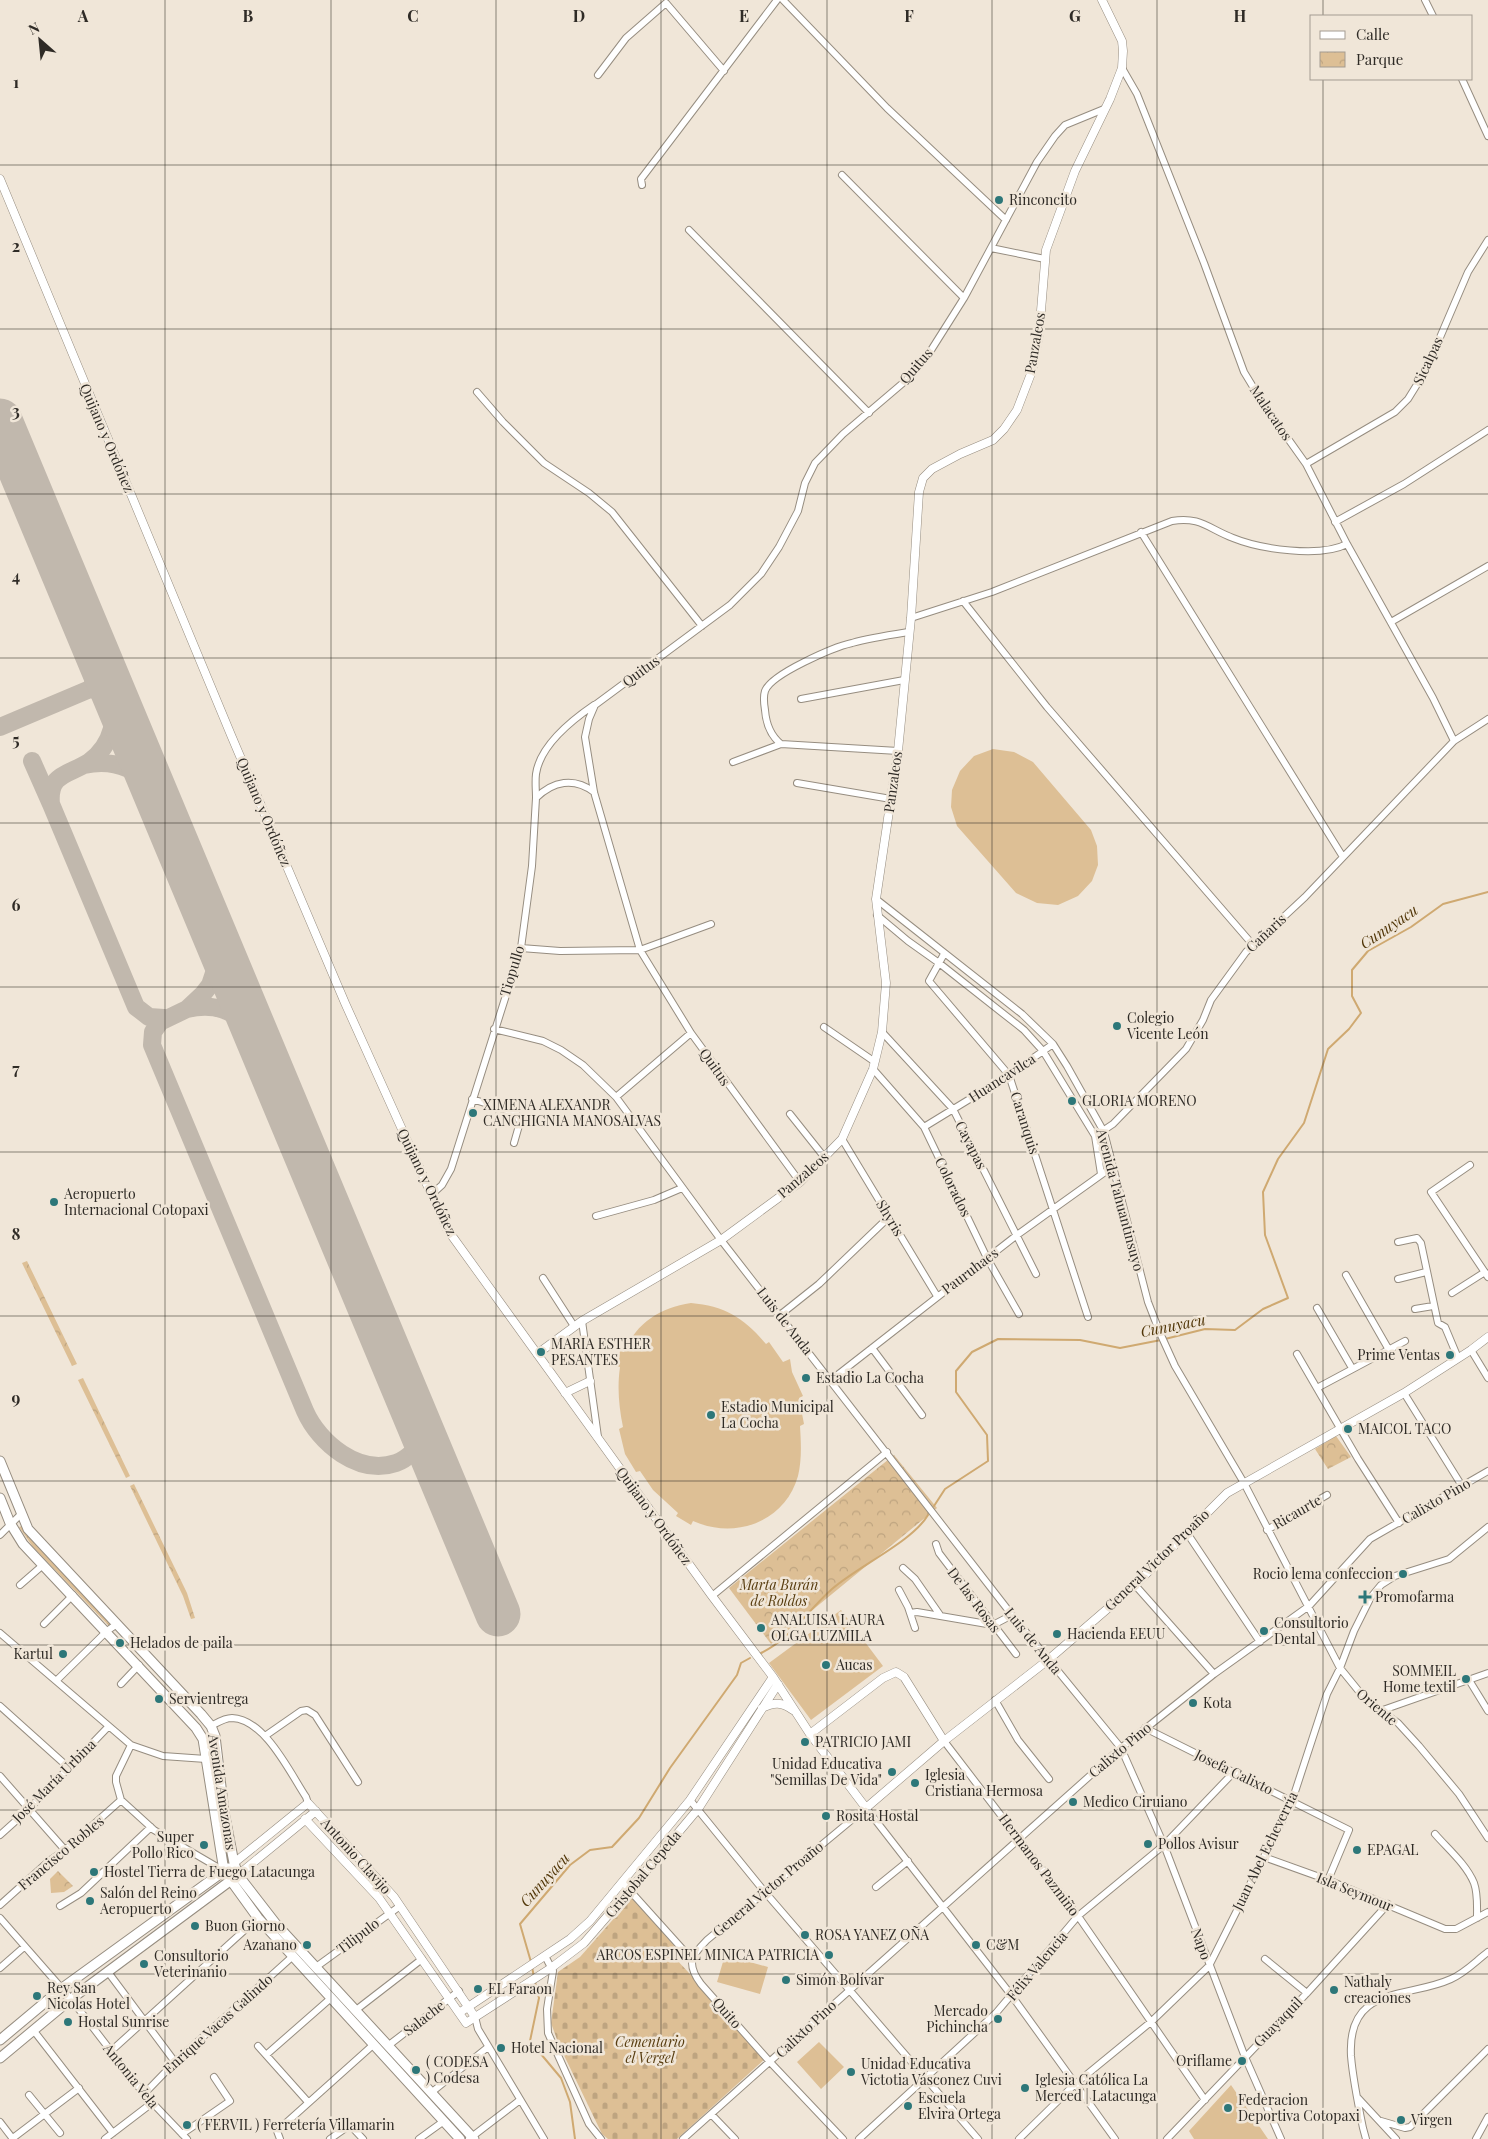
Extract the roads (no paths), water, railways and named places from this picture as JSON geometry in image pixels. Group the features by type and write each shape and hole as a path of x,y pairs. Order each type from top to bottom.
{"main road":[{"name":"Avenida Amazonas","path":"0,1462 28,1529 201,1714 210,1726 215,1736 224,1812 238,1874 267,1913 472,2138"},
{"name":"Avenida Amazonas","path":"0,1498 10,1524 23,1544 139,1665 196,1728 203,1739 224,1871"},
{"path":"0,2040 61,1989 234,1863"},
{"path":"224,1871 258,1918 460,2139"},
{"path":"1,2057 71,1998 238,1874"}],"street":[{"path":"642,185 640,179 777,0"},
{"path":"783,0 887,108 1006,220"},
{"path":"1102,0 1122,41 1124,51 1122,68"},
{"path":"1425,0 1432,15"},
{"path":"598,75 626,38 668,2 724,71"},
{"name":"Panzaleos","path":"537,1354 582,1321 721,1240 800,1182 842,1140 874,1066 882,1032 886,983 876,899 898,751 911,618 920,485 923,478 932,469 960,454 993,440 1004,429 1016,410 1032,371 1039,335 1048,243 1075,171 1122,68"},
{"name":"Malacatos","path":"1122,68 1137,94 1244,372 1264,405 1306,464 1335,522 1433,698 1454,741"},
{"path":"1462,80 1488,136"},
{"name":"Quitus","path":"800,1182 691,1033 640,950 619,884 594,792 585,737 589,719 594,705 730,605 761,574 779,548 798,511 805,483 815,463 843,434 910,377 928,355 964,298 1037,162 1055,136 1065,125 1104,109"},
{"path":"842,175 964,298"},
{"name":"Quijano y Ordóñez","path":"0,179 238,753 345,1004 431,1195 452,1237 712,1596 773,1676 810,1734 1012,1996 1074,2085 1115,2139"},
{"path":"689,230 869,413"},
{"name":"Sicalpas","path":"1306,464 1395,412 1408,399 1426,370 1468,272 1488,240"},
{"path":"991,248 1045,259"},
{"path":"477,392 503,422 544,463 590,493 612,512 702,626"},
{"path":"1335,522 1404,484 1488,430"},
{"path":"911,618 992,592 1166,522 1187,519 1200,521 1234,539 1271,548 1317,550 1341,547 1347,544"},
{"path":"1141,532 1343,857"},
{"path":"1391,622 1488,566"},
{"path":"963,601 1048,707 1253,946"},
{"path":"781,744 776,739 766,718 765,690 771,682 806,661 850,643 909,632"},
{"path":"801,699 904,680"},
{"name":"Tiopullo","path":"431,1195 442,1185 451,1169 521,948 532,866 536,773 544,752 561,733 594,705"},
{"name":"Cañaris","path":"1095,1136 1104,1132 1186,1048 1219,989 1246,952 1304,897 1454,741 1488,719"},
{"path":"733,762 781,744 898,751"},
{"path":"536,798 552,786 571,782 583,784 594,792"},
{"path":"797,783 891,798"},
{"name":"Avenida Tahuantinsuyo","path":"876,899 1022,1014 1053,1044 1104,1132 1146,1294 1160,1334 1170,1356 1244,1483"},
{"name":"Avenida Tahuantinsuyo","path":"877,915 1024,1030 1043,1051 1095,1136 1101,1174"},
{"path":"521,948 570,951 640,950 712,924"},
{"name":"Caranquis","path":"944,954 930,981 1009,1075 1088,1317"},
{"name":"Colorados","path":"824,1027 874,1066 924,1127 987,1258 1019,1314"},
{"name":"Luis de Anda","path":"494,1029 543,1041 561,1050 583,1065 616,1097 721,1240 1012,1615 1121,1748"},
{"name":"Cayapas","path":"882,1032 952,1110 1036,1274"},
{"path":"616,1097 691,1033"},
{"name":"Huancavilca","path":"924,1127 1009,1075 1053,1044"},
{"path":"472,1099 516,1113 520,1122 514,1143"},
{"path":"790,1114 825,1158"},
{"name":"Shyris","path":"842,1140 937,1296"},
{"path":"1452,1293 1486,1274 1431,1192 1470,1165"},
{"name":"Pauruhaes","path":"831,1380 1017,1235 1112,1167"},
{"path":"596,1216 625,1210 682,1188"},
{"path":"780,1315 820,1284 889,1217"},
{"path":"1398,1242 1417,1238 1421,1243 1433,1306 1438,1322 1445,1326 1458,1358"},
{"path":"1398,1279 1426,1272"},
{"path":"1346,1275 1389,1350"},
{"path":"543,1278 574,1326"},
{"path":"1415,1309 1433,1306"},
{"path":"1317,1308 1352,1368"},
{"path":"582,1321 598,1439"},
{"name":"General Victor Proaño","path":"692,1957 707,1940 764,1891 866,1808 944,1741 1048,1660 1135,1585 1217,1501 1244,1483 1404,1393 1488,1337"},
{"path":"1317,1388 1405,1341"},
{"path":"872,1348 922,1415"},
{"path":"1471,1350 1488,1378"},
{"path":"1297,1354 1358,1459 1399,1523"},
{"path":"565,1393 590,1381"},
{"path":"1404,1393 1462,1486"},
{"path":"712,1596 886,1452"},
{"name":"Calixto Pino","path":"683,2139 1121,1748 1214,1674 1309,1606 1365,1543 1488,1471"},
{"name":"Oriente","path":"1244,1483 1340,1668 1352,1685 1380,1711 1398,1723 1420,1746 1459,1794 1488,1838"},
{"name":"Ricaurte","path":"1267,1530 1328,1495"},
{"path":"0,1535 21,1514"},
{"name":"Juan Abel Echeverría","path":"1019,2139 1074,2085 1152,2021 1209,1966 1292,1801 1327,1694 1371,1597 1381,1585 1396,1576 1449,1559 1488,1528"},
{"path":"1187,1533 1260,1642"},
{"name":"De las Rosas","path":"936,1544 939,1553 1016,1654"},
{"path":"20,1585 43,1564"},
{"path":"903,1568 911,1574 940,1615"},
{"path":"1135,1585 1214,1674"},
{"path":"899,1590 916,1628"},
{"path":"44,1624 73,1596"},
{"path":"910,1613 940,1615 994,1625 1012,1615"},
{"path":"57,1680 107,1631 117,1624"},
{"path":"0,1633 131,1745 163,1756 206,1759"},
{"path":"121,1684 139,1665"},
{"name":"Hermanos Pazmiño","path":"810,1734 882,1678 896,1672 904,1677 944,1741 1078,1916 1152,2021 1204,2100"},
{"path":"1380,1711 1488,1673"},
{"name":"Cristobal Cepeda","path":"459,2013 570,1939 590,1921 690,1800 773,1676"},
{"path":"1470,1680 1488,1711"},
{"name":"Cristobal Cepeda","path":"466,2023 541,1975 584,1942 698,1809 778,1684"},
{"path":"996,1700 1018,1740 1049,1779"},
{"path":"762,1708 777,1703 784,1704 796,1713"},
{"path":"0,1706 69,1768"},
{"path":"265,1736 301,1711 307,1710 315,1715 358,1782"},
{"name":"Antonio Clavijo","path":"210,1726 224,1719 241,1720 256,1726 265,1736 306,1797 308,1803 400,1906 459,1991 475,2017 478,2029 488,2047 544,2139"},
{"name":"José María Urbina","path":"0,1835 29,1809 108,1727"},
{"name":"Josefa Calixto","path":"1145,1728 1349,1830 1328,1880"},
{"path":"131,1745 116,1776 121,1800 151,1827 224,1871"},
{"name":"Napo","path":"1121,1748 1164,1845 1245,2057 1281,2139"},
{"name":"Félix Valencia","path":"858,2139 1012,1996 1078,1916 1164,1845 1234,1772"},
{"path":"0,1776 65,1850"},
{"name":"Francisco Robles","path":"0,1905 48,1861 65,1850 121,1800"},
{"path":"690,1800 764,1891 850,1989 923,2078 978,2139"},
{"path":"234,1863 308,1803"},
{"path":"238,1874 316,1811"},
{"name":"Antonio Clavijo","path":"305,1819 379,1898 466,2023 478,2029"},
{"path":"60,1906 81,1893 151,1827"},
{"path":"1435,1834 1463,1866 1474,1883 1477,1893 1477,1918 1488,1912"},
{"name":"Isla Seymour","path":"1264,1857 1328,1880 1445,1929 1456,1929 1477,1918"},
{"path":"876,1886 908,1861"},
{"name":"Quito","path":"623,1883 686,1953 692,1957 692,1965 696,1976 770,2062 843,2139"},
{"name":"Guayaquil","path":"1167,2139 1388,1904"},
{"name":"Tilipulo","path":"316,1967 389,1912 400,1906"},
{"name":"Antonia Vela","path":"0,1918 61,1989 71,1998 110,2052 144,2094 185,2137"},
{"path":"110,2052 258,1918"},
{"path":"0,1968 24,1947"},
{"path":"1366,2139 1357,2097 1351,2054 1353,2034 1360,2017 1366,2008 1381,1998 1452,1979 1488,1952"},
{"name":"Enrique Vacas Galindo","path":"144,2094 175,2062 293,1956"},
{"path":"1265,1958 1307,1992"},
{"path":"356,2010 422,1959"},
{"path":"541,1959 551,1968 553,1974 546,2009 548,2033 589,2124 600,2139"},
{"path":"108,1972 175,2062"},
{"name":"Salache","path":"389,2045 459,1991"},
{"path":"266,2055 330,1998"},
{"path":"34,2031 113,2132"},
{"path":"280,2139 276,2133 277,2131 373,2044"},
{"path":"258,2046 308,2102"},
{"path":"432,2092 488,2047"},
{"path":"1381,2121 1405,2128 1410,2127 1488,2049"},
{"path":"185,2137 230,2101 214,2077"},
{"path":"0,2122 13,2139 79,2088"},
{"path":"29,2095 60,2133"},
{"path":"1357,2097 1396,2139"},
{"path":"472,2138 520,2100"},
{"path":"105,2139 152,2103"},
{"path":"711,2114 735,2139"},
{"path":"1476,2139 1488,2117"},
{"path":"419,2139 444,2121"},
{"path":"330,2139 350,2125 363,2139"}],"waterway":[{"name":"Cunuyacu","path":"1165,1339 1205,1329 1235,1330 1263,1309 1288,1298 1265,1235 1263,1192 1278,1159 1304,1123 1328,1049 1349,1029 1361,1013 1352,996 1352,970 1368,951 1411,927 1443,904 1488,892"},
{"name":"Cunuyacu","path":"934,1506 945,1489 988,1461 987,1435 956,1392 956,1371 972,1352 998,1339 1080,1340 1120,1348 1161,1340"},
{"name":"Cunuyacu","path":"761,1653 772,1647 790,1632 832,1589 910,1535 928,1515"},
{"name":"Cunuyacu","path":"531,1962 520,1924 570,1865 590,1850 612,1847 639,1818 670,1768 737,1675 741,1663 750,1658"},
{"name":"Cunuyacu","path":"532,1967 534,1977"},
{"name":"Cunuyacu","path":"535,1982 539,1998 530,2041 561,2078 570,2102 575,2139"}],"place":[{"name":"Rinconcito","path":"999,200"},
{"name":"Colegio Vicente León","path":"1117,1026"},
{"name":"GLORIA MORENO","path":"1072,1101"},
{"name":"XIMENA ALEXANDR CANCHIGNIA MANOSALVAS","path":"473,1113"},
{"name":"Aeropuerto Internacional Cotopaxi","path":"54,1202"},
{"name":"MARIA ESTHER PESANTES","path":"541,1352"},
{"name":"Prime Ventas","path":"1450,1355"},
{"name":"Estadio La Cocha","path":"806,1378"},
{"name":"Estadio Municipal La Cocha","path":"711,1415"},
{"name":"MAICOL TACO","path":"1348,1429"},
{"name":"Rocio lema confeccion","path":"1403,1574"},
{"name":"Promofarma","path":"1365,1597"},
{"name":"ANALUISA LAURA OLGA LUZMILA","path":"761,1628"},
{"name":"Consultorio Dental","path":"1264,1631"},
{"name":"Hacienda EEUU","path":"1057,1634"},
{"name":"Helados de paila","path":"120,1643"},
{"name":"Kartul","path":"63,1654"},
{"name":"Aucas","path":"826,1665"},
{"name":"SOMMEIL Home textil","path":"1466,1679"},
{"name":"Servientrega","path":"159,1699"},
{"name":"Kota","path":"1193,1703"},
{"name":"PATRICIO JAMI","path":"805,1742"},
{"name":"Unidad Educativa \"Semillas De Vida\"","path":"892,1772"},
{"name":"Iglesia Cristiana Hermosa","path":"915,1783"},
{"name":"Medico Ciruiano","path":"1073,1802"},
{"name":"Rosita Hostal","path":"826,1816"},
{"name":"Pollos Avisur","path":"1148,1844"},
{"name":"Super Pollo Rico","path":"204,1845"},
{"name":"EPAGAL","path":"1357,1850"},
{"name":"Hostel Tierra de Fuego Latacunga","path":"94,1872"},
{"name":"Salón del Reino Aeropuerto","path":"90,1901"},
{"name":"Buon Giorno","path":"195,1926"},
{"name":"ROSA YANEZ OÑA","path":"805,1935"},
{"name":"Azanano","path":"307,1945"},
{"name":"C&M","path":"976,1945"},
{"name":"ARCOS ESPINEL MINICA PATRICIA","path":"829,1955"},
{"name":"Consultorio Veterinanio","path":"144,1964"},
{"name":"Simón Bolívar","path":"786,1980"},
{"name":"EL Faraon","path":"478,1989"},
{"name":"Nathaly creaciones","path":"1334,1990"},
{"name":"Rey San Nicolas Hotel","path":"37,1996"},
{"name":"Mercado Pichincha","path":"998,2019"},
{"name":"Hostal Sunrise","path":"68,2022"},
{"name":"Hotel Nacional","path":"501,2048"},
{"name":"Oriflame","path":"1242,2061"},
{"name":"( CODESA ) Codesa","path":"416,2070"},
{"name":"Unidad Educativa Victotia Vásconez Cuvi","path":"851,2072"},
{"name":"Iglesia Católica La Merced | Latacunga","path":"1025,2088"},
{"name":"Escuela Elvira Ortega","path":"908,2106"},
{"name":"Federacion Deportiva Cotopaxi","path":"1228,2108"},
{"name":"Virgen","path":"1401,2120"},
{"name":"( FERVIL ) Ferretería Villamarin","path":"187,2125"}],"park label":[{"name":"Marta Burán de Roldos","path":"779,1594"},
{"name":"Cementario el Vergel","path":"650,2050"}]}
